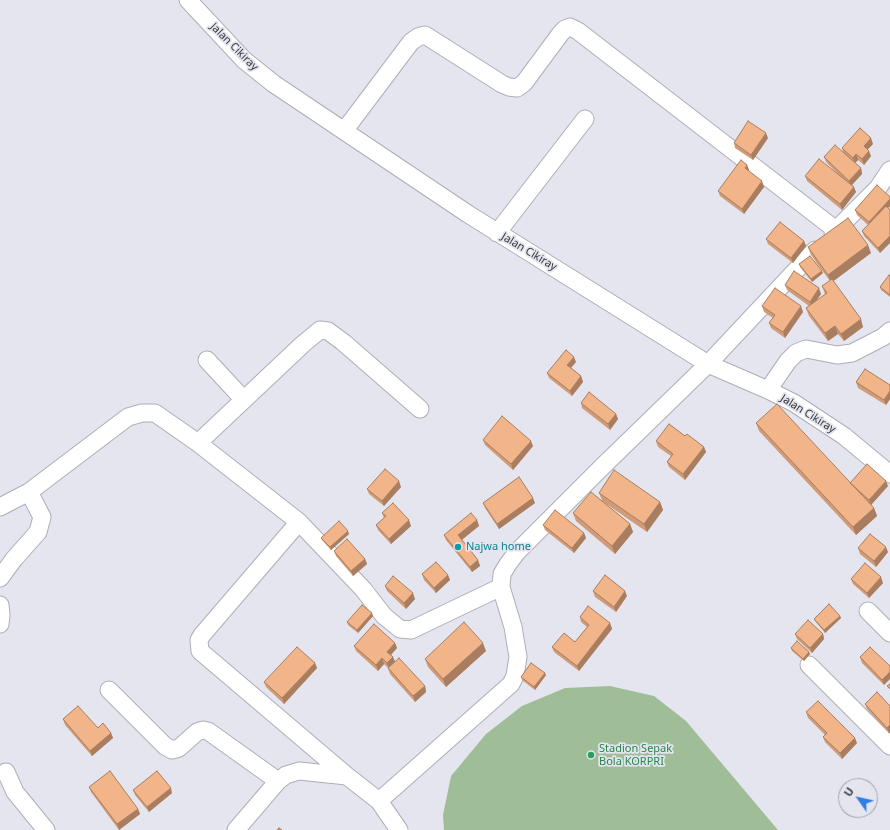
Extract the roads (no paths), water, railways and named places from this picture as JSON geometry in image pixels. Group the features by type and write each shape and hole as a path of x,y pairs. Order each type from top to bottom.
{"street":[{"name":"Jalan Cikiray","path":"188,0 244,60 260,73 344,131 468,214 708,364 794,403 844,436 890,474"},
{"path":"344,131 411,42 418,37 425,35 429,37 502,84 517,88 524,83 561,33 570,27 584,36 836,230"},
{"path":"497,232 585,119"},
{"path":"379,801 511,684 517,667 518,657 513,627 501,587 502,574 517,552 708,364 807,258 878,188 890,170"},
{"path":"198,443 316,332 324,330 333,334 344,342 420,409"},
{"path":"768,390 788,361 796,353 806,349 837,355 852,353 883,337 890,331"},
{"path":"207,360 244,400"},
{"path":"0,507 29,492 128,417 149,412 155,413 198,443 299,522 363,589 384,616 400,629 411,630 501,587"},
{"path":"0,578 14,559 38,532 42,517 29,492"},
{"path":"299,522 202,635 199,640 200,651 347,776 379,801 400,830"},
{"path":"0,604 0,624"},
{"path":"868,611 890,633"},
{"path":"809,665 890,746"},
{"path":"110,690 165,746 172,750 179,748 197,732 203,730 208,731 278,781"},
{"path":"6,772 15,792 46,830"},
{"path":"236,830 278,781 286,775 299,772 347,776"}],"place":[{"name":"Najwa home","path":"458,547"},
{"name":"Stadion Sepak Bola KORPRI","path":"591,755"}]}
